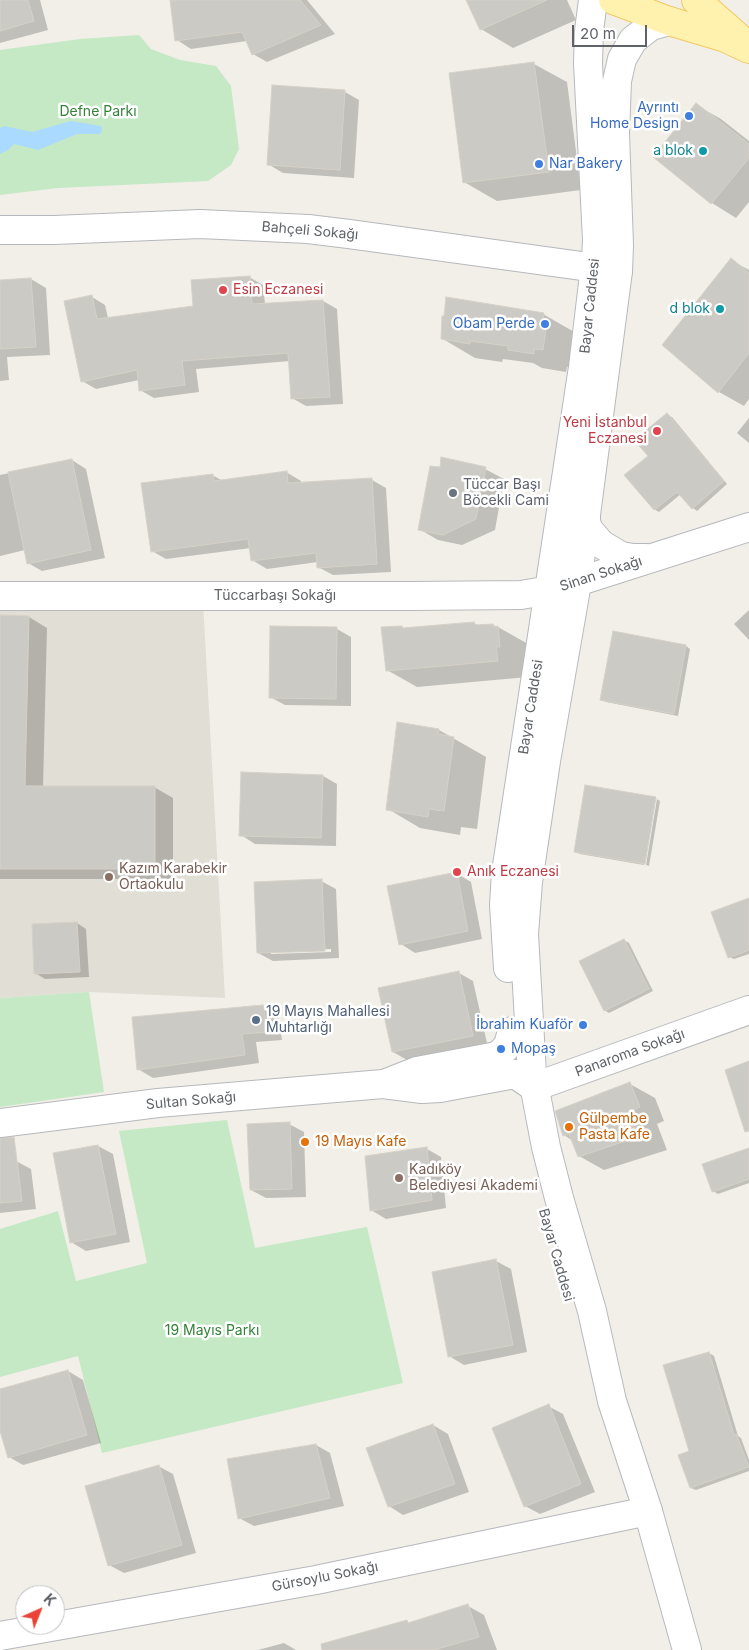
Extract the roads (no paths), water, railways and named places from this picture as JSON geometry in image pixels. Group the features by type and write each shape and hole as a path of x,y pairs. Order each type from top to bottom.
{"main road":[{"path":"613,0 669,21 724,37 749,49"},
{"path":"696,0 749,45"}],"street":[{"name":"Bayar Caddesi","path":"524,1081 524,940 526,895 546,761 577,583 586,511 607,269 596,240 588,63 588,44 593,0"},
{"name":"Bayar Caddesi","path":"669,21 651,26 633,40 624,53 620,65 616,92 615,122 619,245 607,269 583,367 505,880 504,912 512,1031 524,1081 592,1311 612,1401 648,1511 687,1650"},
{"name":"Bahçeli Sokağı","path":"0,230 231,224 332,232 607,269"},
{"name":"Sinan Sokağı","path":"586,511 587,524 592,535 614,553 633,558 653,557"},
{"name":"Sinan Sokağı","path":"550,590 749,527"},
{"name":"Tüccarbaşı Sokağı","path":"0,596 431,596 521,595 550,590"},
{"name":"Panaroma Sokağı","path":"524,1081 749,1010"},
{"name":"Sultan Sokağı","path":"382,1084 417,1071 493,1058 505,1050 512,1031"},
{"name":"Sultan Sokağı","path":"0,1123 158,1103 382,1084 422,1089 524,1081"},
{"name":"Gürsoylu Sokağı","path":"0,1636 316,1580 648,1511"}],"water":[{"path":"71,121 101,126 102,130 100,134 77,134 38,150 14,144 0,154 0,128 4,126 32,132"}],"place":[{"name":"Ayrıntı Home Design","path":"689,116"},
{"name":"a blok","path":"703,151"},
{"name":"Nar Bakery","path":"539,164"},
{"name":"Esin Eczanesi","path":"223,290"},
{"name":"d blok","path":"720,309"},
{"name":"Obam Perde","path":"545,324"},
{"name":"Yeni İstanbul Eczanesi","path":"657,431"},
{"name":"Tüccar Başı Böcekli Cami","path":"453,493"},
{"name":"Anık Eczanesi","path":"457,872"},
{"name":"Kazım Karabekir Ortaokulu","path":"109,877"},
{"name":"19 Mayıs Mahallesi Muhtarlığı","path":"256,1020"},
{"name":"İbrahim Kuaför","path":"583,1025"},
{"name":"Mopaş","path":"501,1049"},
{"name":"Gülpembe Pasta Kafe","path":"569,1127"},
{"name":"19 Mayıs Kafe","path":"305,1142"},
{"name":"Kadıköy Belediyesi Akademi","path":"399,1178"}],"park label":[{"name":"Defne Parkı","path":"98,112"},
{"name":"19 Mayıs Parkı","path":"212,1331"}]}
